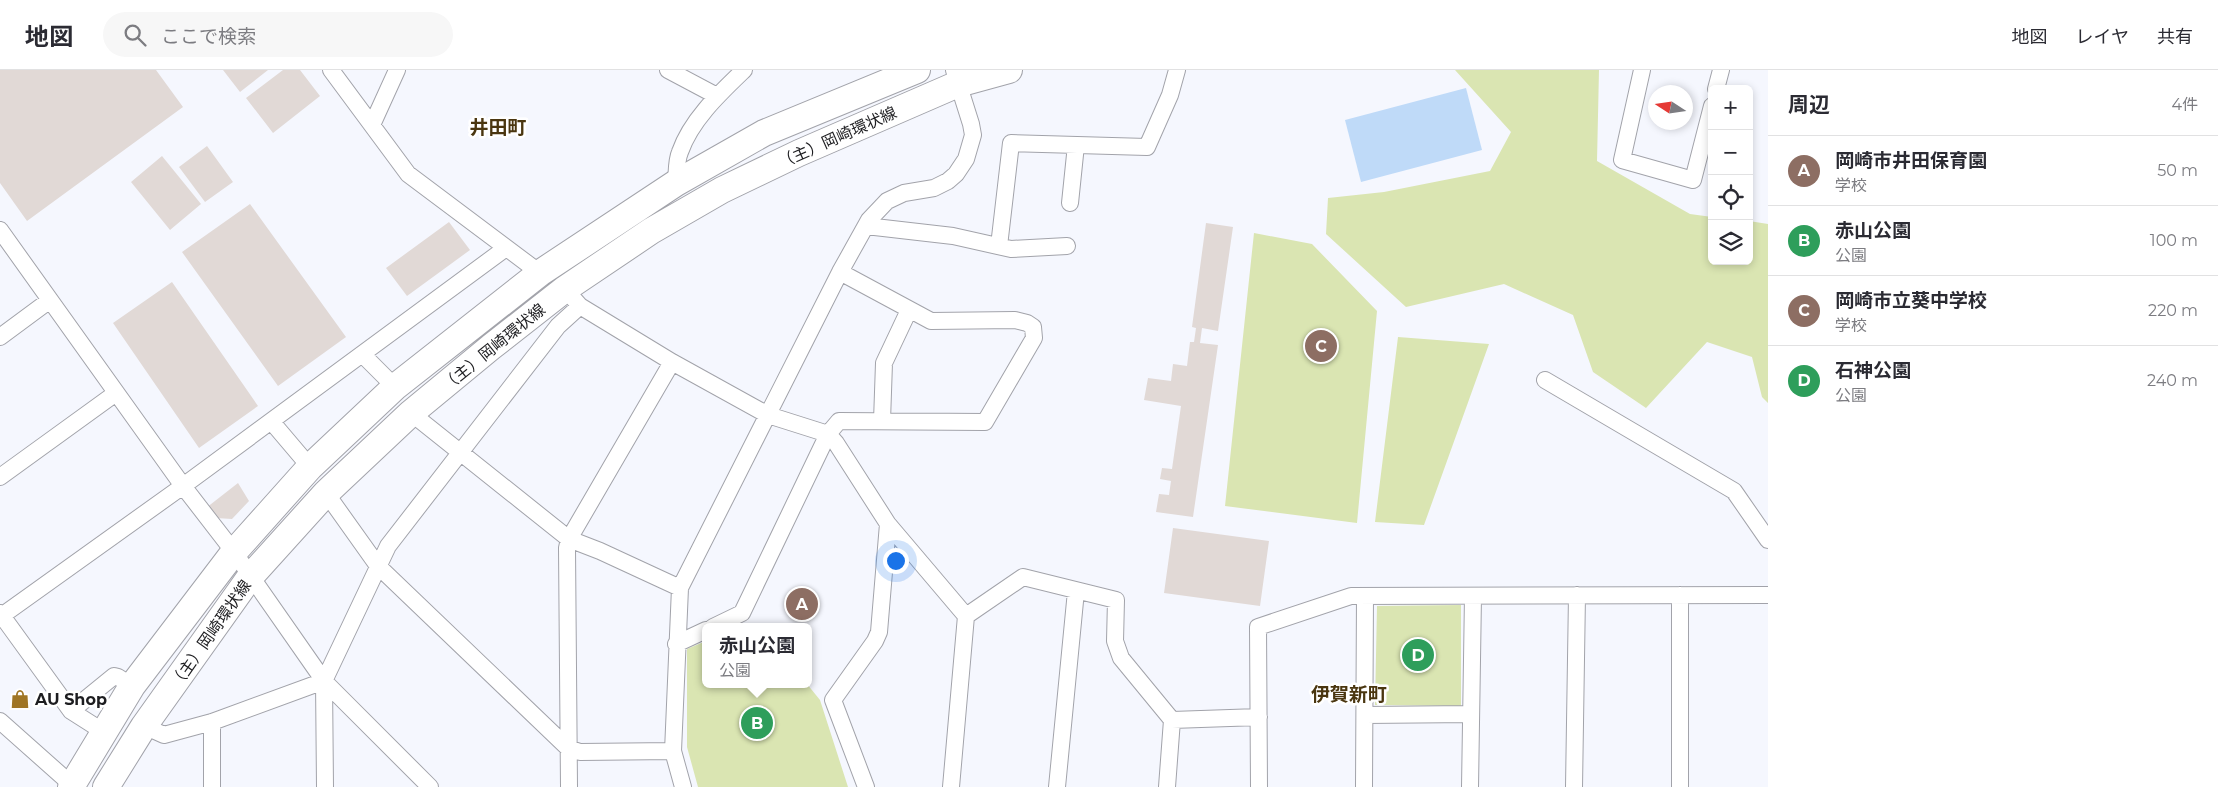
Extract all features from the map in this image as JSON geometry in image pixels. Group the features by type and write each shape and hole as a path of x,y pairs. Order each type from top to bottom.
{"main road":[{"name":"（主）岡崎環状線","path":"72,786 132,686 234,552 310,467 395,387 540,273 676,183 764,133 916,70"},
{"name":"（主）岡崎環状線","path":"106,787 144,726 250,576 326,493 411,413 573,298 651,230 722,190 956,77 1009,70"}],"street":[{"path":"331,70 408,174 540,273"},
{"path":"372,125 397,70"},
{"path":"668,70 717,96"},
{"path":"676,183 679,153 695,124 717,96 744,70"},
{"path":"999,246 1012,143 1147,147 1170,95 1177,70"},
{"path":"1642,70 1622,160 1693,180 1708,122"},
{"path":"1717,85 1721,70"},
{"path":"683,787 673,751 676,644 680,588 840,272 866,226 888,201 904,193 934,188 948,181 966,159 973,135 966,105 956,77"},
{"path":"1070,203 1076,145"},
{"path":"866,226 953,236 1011,249 1067,246"},
{"path":"0,230 183,486 234,552 324,681 430,787"},
{"path":"104,732 71,711 1,615 183,486 506,248"},
{"path":"721,623 742,613 828,434 839,421 985,422 1034,338 1033,327 1027,323 1015,320 931,322 840,272"},
{"path":"324,787 324,681 388,546 558,326 573,298 672,362 768,415 828,434 854,469 888,524 966,616 951,787"},
{"path":"0,337 50,300"},
{"path":"882,421 884,363 909,310"},
{"path":"362,354 395,387"},
{"path":"569,787 567,548 569,539 672,362"},
{"path":"1545,380 1734,491 1768,540"},
{"path":"0,477 116,393"},
{"path":"411,413 569,539 600,550 680,588"},
{"path":"271,421 310,467"},
{"path":"326,493 378,566 568,748 580,752 673,751"},
{"path":"866,787 833,700 875,641 879,632 888,524"},
{"path":"966,616 1023,577 1076,592 1116,600 1115,641 1121,658 1172,720 1167,787"},
{"path":"1057,787 1076,592"},
{"path":"1574,787 1577,595"},
{"path":"1680,595 1680,787"},
{"path":"1258,787 1258,627 1351,596 1768,595"},
{"path":"1364,787 1365,596"},
{"path":"1470,787 1472,596"},
{"path":"676,644 702,632"},
{"path":"71,711 114,676 132,686"},
{"path":"144,726 164,735 212,722 324,681"},
{"path":"1365,715 1471,714"},
{"path":"1172,720 1259,717"},
{"path":"0,721 72,786"},
{"path":"212,722 212,787"}],"green space":[{"path":"1455,70 1599,70 1597,161 1690,214 1708,216 1708,265 1753,265 1753,222 1768,224 1768,403 1762,397 1752,357 1707,342 1646,408 1593,372 1573,315 1504,284 1406,307 1326,234 1328,198 1384,192 1490,171 1511,132"},
{"path":"1254,233 1312,244 1377,311 1357,523 1225,506"},
{"path":"1398,337 1489,344 1424,525 1375,522"},
{"path":"1461,605 1461,706 1375,705 1377,606"},
{"path":"702,643 702,688 810,688 820,700 848,787 698,787 687,747 687,649"}],"water":[{"path":"1466,88 1482,150 1361,182 1345,120"}],"building":[{"path":"0,70 156,70 183,107 27,221 0,183"},
{"path":"223,70 268,70 240,92"},
{"path":"283,70 300,70 320,96 273,133 246,98"},
{"path":"207,146 233,182 205,202 179,167"},
{"path":"162,156 201,204 170,230 131,182"},
{"path":"250,204 346,337 278,386 182,252"},
{"path":"449,222 470,250 407,296 386,268"},
{"path":"1206,223 1233,227 1218,331 1202,328 1200,343 1218,345 1193,517 1156,512 1159,494 1169,495 1171,481 1160,479 1162,468 1172,469 1181,406 1144,400 1148,378 1171,381 1173,364 1187,366 1190,342 1194,342 1196,328 1192,327"},
{"path":"172,282 258,406 199,448 113,323"},
{"path":"238,483 249,501 232,519 216,518 206,508"},
{"path":"1173,528 1269,541 1260,606 1164,593"}],"place":[{"name":"岡崎市立葵中学校","path":"1321,346"},
{"name":"岡崎市井田保育園","path":"802,604"},
{"name":"石神公園","path":"1418,655"},
{"name":"AU Shop","path":"20,699"},
{"name":"赤山公園","path":"757,723"}],"district":[{"name":"井田町","path":"498,127"},
{"name":"伊賀新町","path":"1349,694"}]}
